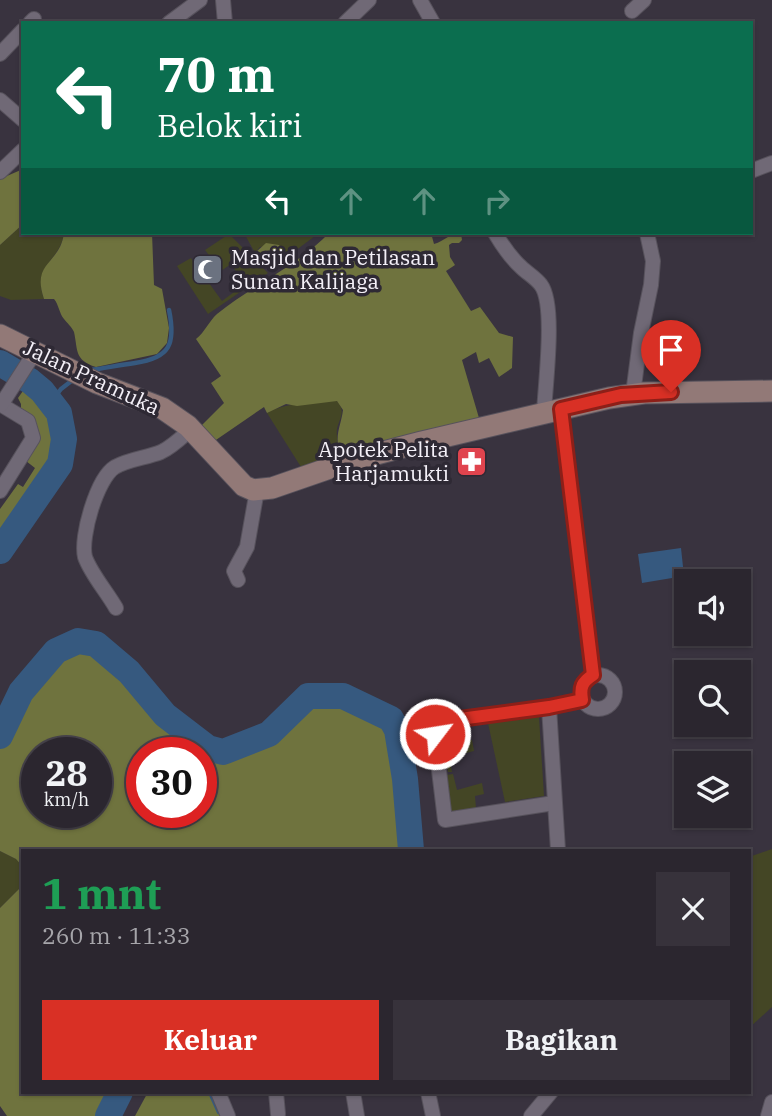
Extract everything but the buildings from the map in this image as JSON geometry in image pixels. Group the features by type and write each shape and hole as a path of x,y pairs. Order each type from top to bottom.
{"street":[{"path":"172,21 200,0"},
{"path":"223,0 225,21"},
{"path":"347,21 369,0"},
{"path":"420,0 432,21"},
{"path":"632,11 644,0"},
{"path":"0,54 21,32"},
{"path":"0,100 21,118"},
{"path":"0,172 21,152"},
{"path":"753,170 772,163"},
{"path":"496,235 520,266 541,284 549,307 552,411 593,675"},
{"path":"633,394 651,285 653,261 647,235"},
{"name":"Jalan Pramuka","path":"0,335 33,355 154,404 191,429 244,485 257,490"},
{"path":"0,491 33,438 28,421 1,404 33,355"},
{"path":"238,580 234,571 247,547 257,490 272,488 354,460 552,411 633,394 772,391"},
{"path":"116,608 86,558 84,546 92,507 101,483 113,468 160,452 191,429"},
{"path":"593,675 606,676 615,686 614,699 604,708 591,708 582,700 580,689 584,680 593,675"},
{"path":"554,803 445,820 434,729 445,721 582,700"},
{"path":"549,707 558,849"},
{"path":"219,1094 228,1116"},
{"path":"274,1115 276,1094"},
{"path":"353,1094 357,1116"},
{"path":"428,1094 433,1116"},
{"path":"531,1116 547,1097"},
{"path":"768,1116 772,1101"}],"green space":[{"path":"21,170 21,226 0,245 0,179"},
{"path":"21,226 21,235 64,235 62,243 44,270 41,287 44,299 11,300 0,296 0,245"},
{"path":"63,235 152,235 154,285 162,289 169,328 167,343 157,354 96,367 80,358 73,330 62,317 54,299 44,299 41,287 44,270"},
{"path":"230,235 268,273 208,314 177,266 191,258 222,301 245,284 231,264 221,271 205,250"},
{"path":"245,235 316,235 287,257 279,245 260,247 255,253"},
{"path":"327,235 432,235 434,244 451,235 461,235 459,243 449,245 450,257 455,265 446,271 471,311 480,307 499,333 513,337 512,368 499,377 489,358 479,363 476,352 462,360 479,418 350,455 340,452 338,446 343,410 337,401 297,406 286,404 267,413 264,407 213,442 200,427 224,403 211,383 221,376 196,339 217,314"},
{"path":"266,243 279,245 287,257 271,266 265,264 255,253"},
{"path":"25,388 36,397 51,417 55,439 52,461 0,536 0,509 18,484 23,487 35,468 26,461 39,441 21,409 18,398"},
{"path":"337,401 341,408 342,415 337,431 338,448 350,455 301,467 267,413 289,405"},
{"path":"79,650 92,654 114,669 151,713 178,737 126,737 126,828 217,828 217,759 247,755 262,747 312,704 341,705 384,726 389,733 397,781 403,849 21,849 21,865 0,851 0,749 43,678 65,658"},
{"path":"539,717 544,796 505,802 488,723"},
{"path":"459,727 443,734 458,730 460,742 472,740 474,751 449,757 452,772 448,772 444,742 446,773 441,734 444,730"},
{"path":"453,774 457,790 482,783 484,794 475,796 478,810 451,812 446,775"},
{"path":"772,849 772,1007 751,1026 751,856"},
{"path":"0,851 21,865 21,887 0,908"},
{"path":"21,887 21,1094 109,1094 99,1116 7,1116 0,1106 0,908"},
{"path":"147,1094 209,1094 220,1116 135,1116"}],"water":[{"path":"681,548 683,569 674,569 674,578 642,583 638,554"}],"waterway":[{"path":"91,370 147,361 163,353 171,340 169,310"},
{"path":"0,363 42,391 59,413 64,439 60,464 0,551"},
{"path":"51,402 61,389 74,379"},
{"path":"0,736 21,692 56,651 78,641 96,644 129,672 165,715 208,748 223,752 269,734 308,696 343,696 391,719 397,730 405,779 411,849"},
{"path":"108,1116 119,1094"},
{"path":"211,1094 219,1112"}],"place":[{"name":"Masjid dan Petilasan Sunan Kalijaga","path":"208,269"},
{"name":"Apotek Pelita Harjamukti","path":"472,461"}],"route":[{"path":"435,734 436,725 445,721 582,700 580,689 584,680 593,675 561,409 621,395 671,392"}]}
